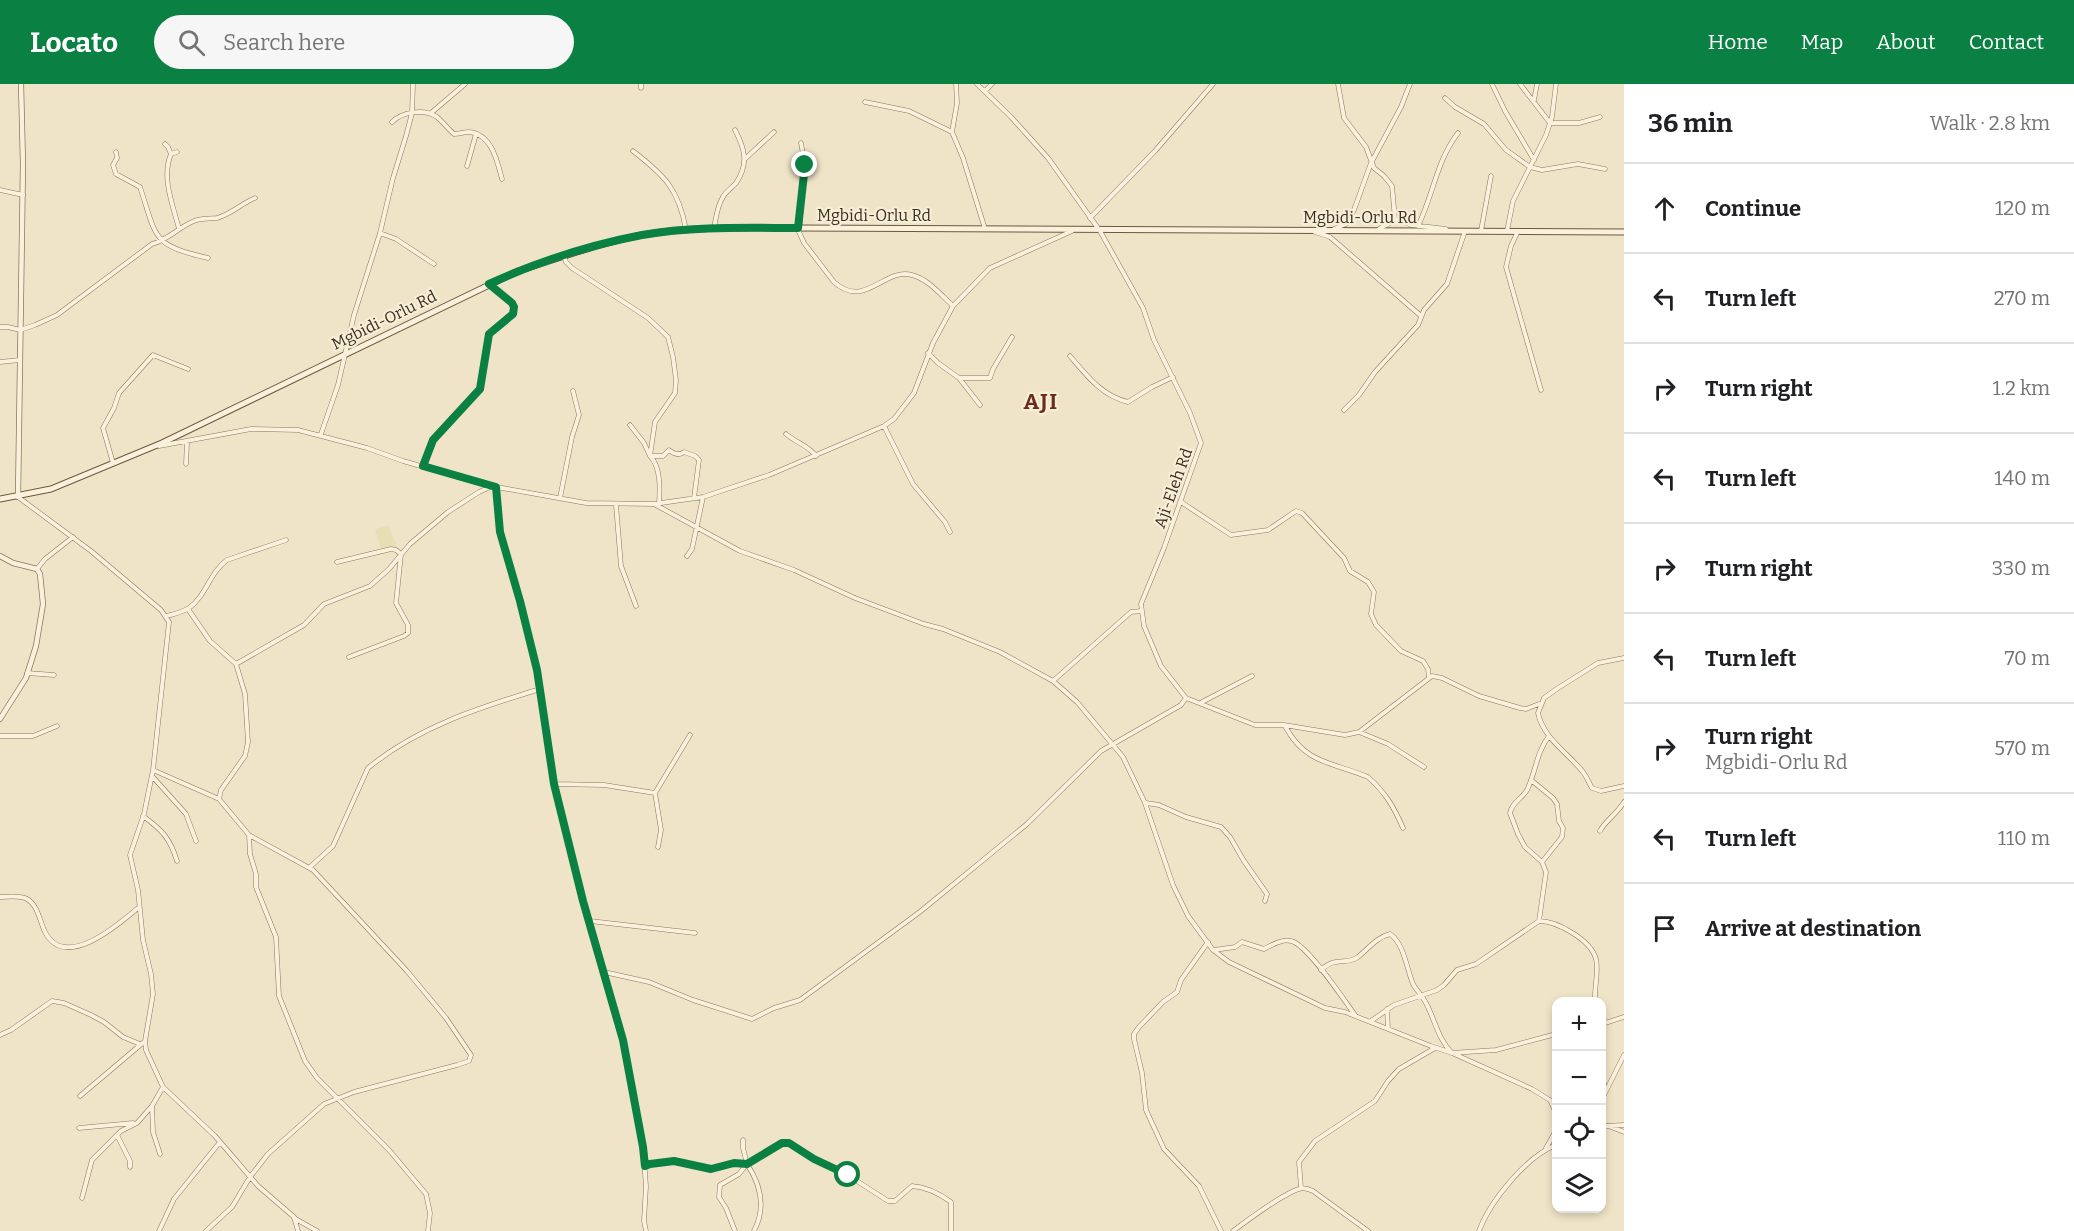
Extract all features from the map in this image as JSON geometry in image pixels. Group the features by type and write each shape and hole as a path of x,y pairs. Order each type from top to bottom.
{"main road":[{"name":"Mgbidi-Orlu Rd","path":"0,499 51,489 151,447 518,271 643,235 714,228 1624,232"}],"street":[{"path":"21,84 23,195 18,497 91,551 167,616 169,622 152,773 143,816 130,855 138,890 138,907 153,994 145,1041 149,1059 163,1087 220,1142 250,1177 294,1217 317,1231"},
{"path":"321,434 338,385 344,355 412,113 413,84"},
{"path":"431,114 465,84"},
{"path":"956,84 957,104 952,132 963,158 985,229"},
{"name":"Aji-Eleh Rd","path":"977,84 1048,158 1101,231 1143,308 1154,340 1173,376 1201,443 1181,502 1141,604 1144,626 1154,654 1186,698"},
{"path":"985,91 992,84"},
{"path":"1090,218 1155,150 1213,84"},
{"path":"1338,84 1344,118 1366,147 1371,163 1392,186 1395,219"},
{"path":"1333,230 1346,224 1354,210 1371,163 1401,107 1410,84"},
{"path":"1492,84 1534,160"},
{"path":"1520,84 1550,123"},
{"path":"1533,100 1537,84"},
{"path":"1507,231 1513,201 1550,123 1556,84"},
{"path":"1445,98 1484,124 1506,150 1530,167 1542,170 1578,164 1605,169"},
{"path":"865,102 909,111 952,132"},
{"path":"392,122 402,115 431,114 454,134 468,132 476,134 488,142 492,148 502,178"},
{"path":"1550,123 1579,123 1600,117"},
{"path":"735,130 746,158"},
{"path":"714,228 716,214 723,197 742,173 746,158 774,132"},
{"path":"1418,226 1426,209 1445,150 1458,133"},
{"path":"467,166 476,134"},
{"path":"801,143 805,165 798,228 804,243 840,288 859,292 898,275 914,275 953,306"},
{"path":"165,144 171,154 168,163 167,186 179,229"},
{"path":"633,151 662,174 674,191 682,208 686,230"},
{"path":"116,152 117,158 112,165 116,174 140,187 151,227 162,242 173,248 208,258"},
{"path":"171,154 177,152"},
{"path":"1481,231 1491,176"},
{"path":"0,190 23,195"},
{"path":"0,327 20,330 35,326 57,315 152,244 162,242 196,220 218,218 255,198"},
{"path":"1395,219 1418,226 1453,231"},
{"path":"1378,230 1395,219"},
{"path":"1306,230 1330,237 1421,316"},
{"path":"151,447 251,429 298,430 321,434 493,487 586,503 657,504 703,497 769,476 884,426 894,419 914,393 928,353 953,306 990,268 1072,231"},
{"path":"1344,410 1418,325 1424,310 1447,284 1466,231"},
{"path":"1518,231 1511,246 1506,267 1541,390"},
{"path":"380,233 396,239 434,264"},
{"path":"564,256 572,268 648,318 668,337 676,380 675,393 655,422 650,456"},
{"path":"423,466 433,440 480,389 489,334 513,314 512,303 489,284"},
{"path":"959,378 990,378 1012,337"},
{"path":"928,353 959,378 980,405"},
{"path":"113,463 103,428 119,393 153,355 188,369"},
{"path":"1070,356 1100,389 1128,402 1173,376"},
{"path":"0,362 20,360"},
{"path":"560,498 572,436 579,415 573,391"},
{"path":"630,425 655,460 661,486 657,504"},
{"path":"884,426 913,484 945,522 950,532"},
{"path":"786,434 812,450 816,456"},
{"path":"186,464 187,442"},
{"path":"650,456 663,456 669,450 674,454 684,452 695,456 699,460 694,498"},
{"path":"236,664 304,626 324,604 370,586 389,569 410,544 448,512 479,492 493,487"},
{"path":"493,487 500,532 525,618 537,670 554,784 623,1040 643,1147 646,1231"},
{"path":"687,556 692,549 695,526 703,497"},
{"path":"1181,502 1231,535 1268,530 1296,511 1302,513 1344,558 1350,571 1368,582 1374,592 1371,614 1376,625 1401,651 1423,661 1428,669 1429,678"},
{"path":"657,504 740,551 794,570 855,598 924,624 943,628 1000,652 1053,681 1077,702 1114,744 1132,773 1146,803 1173,885 1188,916 1213,950 1229,962 1294,994 1325,1008 1371,1021 1452,1053 1532,1089 1550,1100 1552,1105"},
{"path":"616,505 621,566 636,606"},
{"path":"37,569 45,559 73,537"},
{"path":"167,616 188,609 198,599 219,565 227,560 286,540"},
{"path":"337,562 391,549 401,554"},
{"path":"349,657 408,633 408,625 396,603 401,554"},
{"path":"0,556 13,563 37,569 40,574 43,604 36,646 27,673 19,691 0,719"},
{"path":"188,609 210,641 236,664 245,694 248,742 245,756 221,790 219,799"},
{"path":"1053,681 1131,612 1142,611"},
{"path":"1624,658 1598,663 1544,698 1540,704 1539,717 1549,736 1585,774 1592,789 1601,791 1624,786"},
{"path":"27,673 54,675"},
{"path":"1201,703 1252,676"},
{"path":"603,971 649,982 693,1000 752,1019 774,1008 800,1000 921,911 1027,824 1101,751 1181,705 1186,698 1255,725 1284,725 1345,735 1359,732 1429,678 1436,676 1479,696 1520,708 1526,709 1540,704"},
{"path":"310,867 333,846 368,768 377,760 430,728 470,711 540,689"},
{"path":"1284,725 1293,742 1300,749 1316,758 1368,777 1374,782 1391,802 1402,828"},
{"path":"0,736 33,736 57,726"},
{"path":"1359,732 1388,744 1424,767"},
{"path":"658,848 662,830 655,793 690,735"},
{"path":"1539,921 1546,872 1542,862 1525,847 1510,813 1515,802 1526,791 1539,753 1549,736"},
{"path":"152,773 219,799 249,835 310,867 407,971 446,1018 471,1055 469,1061 337,1098 324,1104 268,1154 250,1177 232,1207 206,1231"},
{"path":"152,773 186,814 196,841"},
{"path":"1531,780 1553,798 1557,804 1558,817 1563,828 1562,837 1542,862"},
{"path":"554,784 604,785 655,793"},
{"path":"1600,831 1624,802"},
{"path":"1146,803 1159,805 1186,817 1221,827 1267,894 1266,901"},
{"path":"143,816 162,830 177,861"},
{"path":"249,835 256,887 276,938 281,1002 311,1071 389,1150 426,1194 430,1213 428,1231"},
{"path":"0,897 26,898 31,902 46,935 60,946 78,945 100,937 117,926 138,907"},
{"path":"590,921 695,933"},
{"path":"1371,1021 1408,999 1437,990 1457,970 1476,964 1539,921 1548,922 1575,934 1590,948 1596,957 1595,997"},
{"path":"1321,970 1331,962 1358,957 1371,944 1390,934 1396,940 1411,981 1425,1001 1435,1028 1452,1053 1496,1050 1552,1035"},
{"path":"1208,942 1181,980 1177,992 1163,1002 1139,1027 1134,1034 1134,1039 1142,1073 1146,1110 1164,1149 1198,1186 1221,1231"},
{"path":"1213,950 1235,947 1242,942 1264,949 1278,942 1294,942 1306,951 1356,1016"},
{"path":"0,1035 11,1030 52,1001 64,1003 91,1015 105,1022 123,1037 140,1044"},
{"path":"1388,1009 1388,1029"},
{"path":"1606,1023 1624,1017"},
{"path":"80,1096 145,1041"},
{"path":"1301,1188 1299,1162 1315,1141 1375,1101 1399,1069 1436,1048"},
{"path":"1606,1091 1624,1055"},
{"path":"82,1198 92,1160 117,1135 137,1123 152,1106 163,1087"},
{"path":"152,1106 153,1132 160,1154"},
{"path":"79,1128 137,1123"},
{"path":"1606,1125 1624,1125"},
{"path":"1606,1126 1624,1132"},
{"path":"117,1135 130,1161 130,1167"},
{"path":"1545,1149 1552,1137"},
{"path":"743,1140 742,1148 747,1164 760,1188 761,1218 754,1231"},
{"path":"159,1231 174,1199 220,1142"},
{"path":"735,1231 719,1197 720,1185 739,1174 747,1164 782,1143 788,1142 814,1159 843,1172 888,1201 895,1201 912,1186 926,1188 951,1203 951,1231"},
{"path":"1479,1231 1488,1212 1533,1157 1552,1147"},
{"path":"645,1166 674,1161 711,1169 734,1163 747,1164"},
{"path":"1233,1231 1301,1188 1313,1191 1368,1231"},
{"path":"294,1217 298,1231"}],"shaded area":[{"path":"388,525 397,546 382,551 375,530"}],"district":[{"name":"AJI","path":"1041,401"}],"route":[{"path":"805,165 798,228 714,228 643,235 579,250 518,271 489,284 512,303 513,314 492,329 489,334 480,389 433,440 423,466 496,487 500,532 537,670 554,784 583,901 623,1040 645,1166 674,1161 711,1169 734,1163 747,1164 782,1143 788,1142 814,1159 848,1175"}]}
